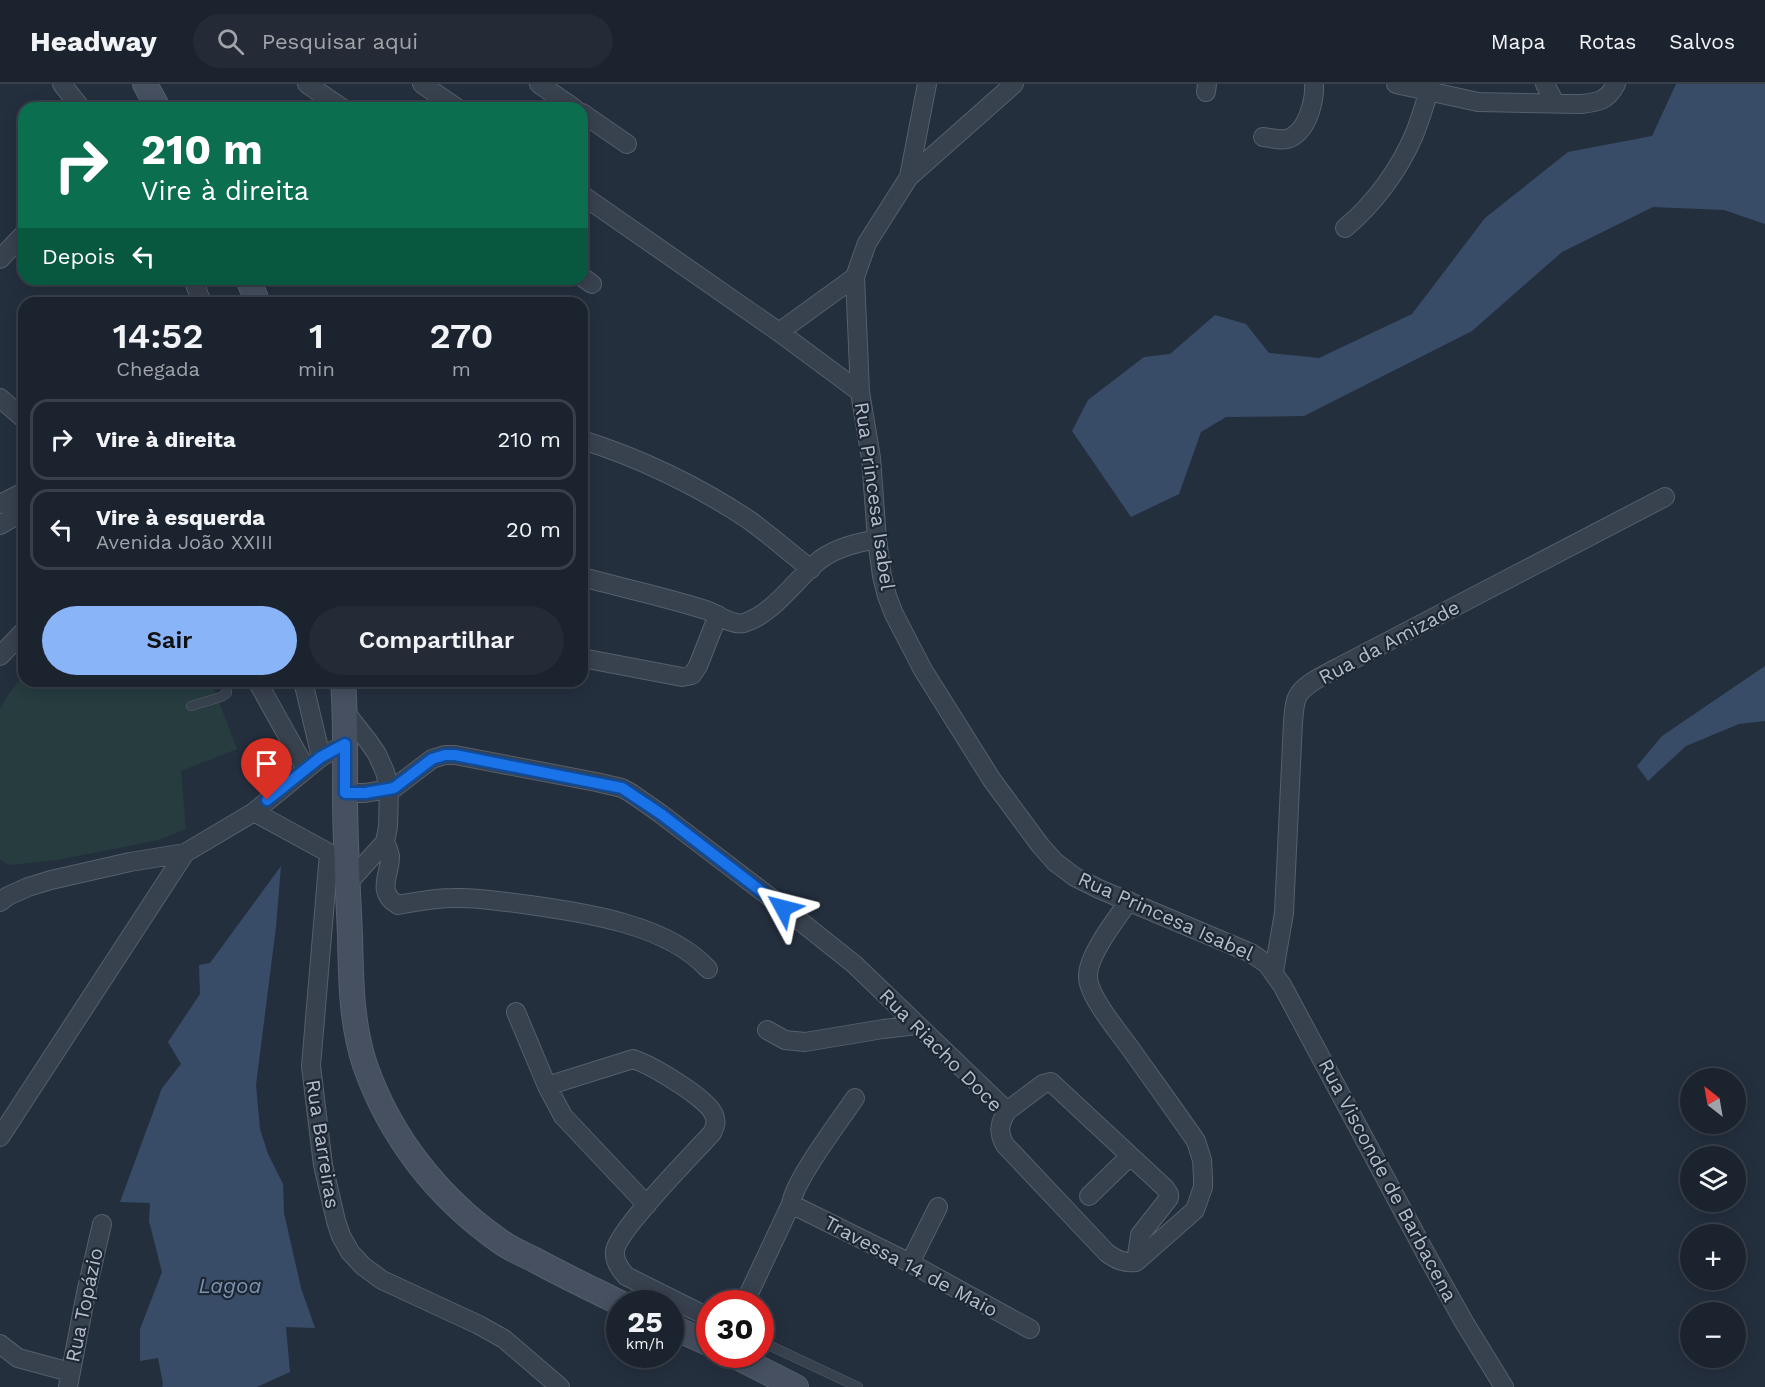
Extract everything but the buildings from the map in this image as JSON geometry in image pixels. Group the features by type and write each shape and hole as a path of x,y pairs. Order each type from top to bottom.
{"main road":[{"path":"145,84 155,102"},
{"path":"344,687 346,714 345,793 338,855 348,883 350,974 354,1014 365,1063 380,1103 417,1164 456,1207 502,1243 606,1296"},
{"path":"759,1368 796,1387"}],"street":[{"path":"62,84 76,102"},
{"path":"307,84 333,102"},
{"path":"422,84 448,102"},
{"path":"539,84 565,102"},
{"path":"909,177 927,84"},
{"path":"860,392 855,277 867,243 909,177 1014,84"},
{"path":"1263,137 1283,140 1293,137 1301,129 1309,113 1314,84"},
{"path":"1396,84 1486,103 1581,104 1593,103 1608,96 1615,85"},
{"path":"1545,84 1555,103"},
{"path":"1345,228 1359,216 1391,175 1414,135 1429,92"},
{"path":"588,118 627,144"},
{"name":"Rua Princesa Isabel","path":"588,199 779,332 860,392 871,458 877,539 885,586 894,614 923,670 992,780 1055,862 1075,877 1251,952 1274,972"},
{"path":"0,259 18,240"},
{"path":"779,332 855,277"},
{"path":"0,398 18,414"},
{"path":"588,442 684,481 749,520 811,569"},
{"path":"0,504 18,495"},
{"name":"Rua da Amizade","path":"1274,972 1284,913 1294,706 1299,693 1339,667 1665,497"},
{"path":"0,525 18,514"},
{"path":"588,579 690,605 737,624 746,622 777,602 819,560 830,553 846,546 877,539"},
{"path":"588,659 682,677 692,675 698,666 718,615"},
{"path":"0,656 18,637"},
{"path":"260,687 306,769"},
{"path":"304,687 321,757"},
{"path":"346,714 377,754 385,772 389,789 388,827 385,842 390,858 385,885 393,902 398,905 452,898 484,899 587,913 621,922 663,939 693,954 708,969"},
{"path":"0,902 28,887 51,880 130,862 185,853 254,812 321,757 345,744"},
{"name":"Rua Riacho Doce","path":"345,793 365,793 394,788 432,759 445,755 455,755 622,788 661,814 854,964 1007,1111 1001,1121 1000,1136 1014,1155 1107,1253 1126,1263 1136,1262"},
{"path":"254,812 338,855"},
{"path":"348,883 385,842"},
{"path":"0,1137 185,853"},
{"name":"Rua Barreiras","path":"338,855 312,1066 323,1165 341,1236 350,1252 363,1266 382,1280 453,1312 504,1339 555,1385"},
{"path":"1129,900 1094,954 1089,967 1089,985 1104,1011 1196,1141 1202,1160 1203,1178 1203,1187 1195,1210 1136,1262"},
{"name":"Rua Visconde de Barbacena","path":"1274,972 1426,1254 1504,1387"},
{"path":"516,1012 547,1086 563,1116 646,1205"},
{"path":"767,1030 785,1040 805,1042 917,1025"},
{"path":"547,1086 633,1059 676,1081 711,1109 716,1120 712,1133 646,1205 618,1241 615,1250 618,1266 626,1276 696,1311"},
{"path":"1007,1111 1043,1084 1051,1082 1169,1194 1169,1198 1140,1235 1136,1262"},
{"path":"751,1290 791,1204 792,1197 808,1168 855,1098"},
{"path":"1089,1196 1130,1156"},
{"name":"Travessa 14 de Maio","path":"791,1204 910,1263 1029,1329"},
{"path":"910,1263 938,1207"},
{"name":"Rua Topázio","path":"69,1379 102,1224"},
{"path":"0,1344 18,1358 69,1379"}],"lane":[{"path":"191,706 221,697 227,693 226,687"},
{"path":"774,1348 858,1387"}],"green space":[{"path":"18,681 18,687 213,687 237,749 181,771 186,829 159,840 57,860 10,865 0,860 0,709"}],"water":[{"path":"1676,84 1765,84 1765,224 1724,210 1653,207 1562,252 1472,331 1304,416 1226,417 1201,432 1179,494 1131,517 1072,431 1088,400 1144,357 1170,354 1215,315 1246,324 1269,353 1319,358 1412,314 1485,218 1568,152 1652,136"},
{"path":"1765,666 1765,721 1739,724 1686,746 1648,781 1637,766 1662,736"},
{"name":"Lagoa","path":"281,866 276,927 256,1085 260,1129 268,1154 283,1184 284,1213 301,1288 315,1328 286,1327 290,1372 257,1387 162,1387 158,1358 140,1361 140,1329 162,1272 149,1221 150,1203 120,1202 162,1088 181,1064 168,1042 200,994 199,965 210,963"}],"route":[{"path":"267,800 321,757 345,744 345,793 365,793 394,788 432,759 445,755 596,782 622,788 631,793 783,908"}]}
